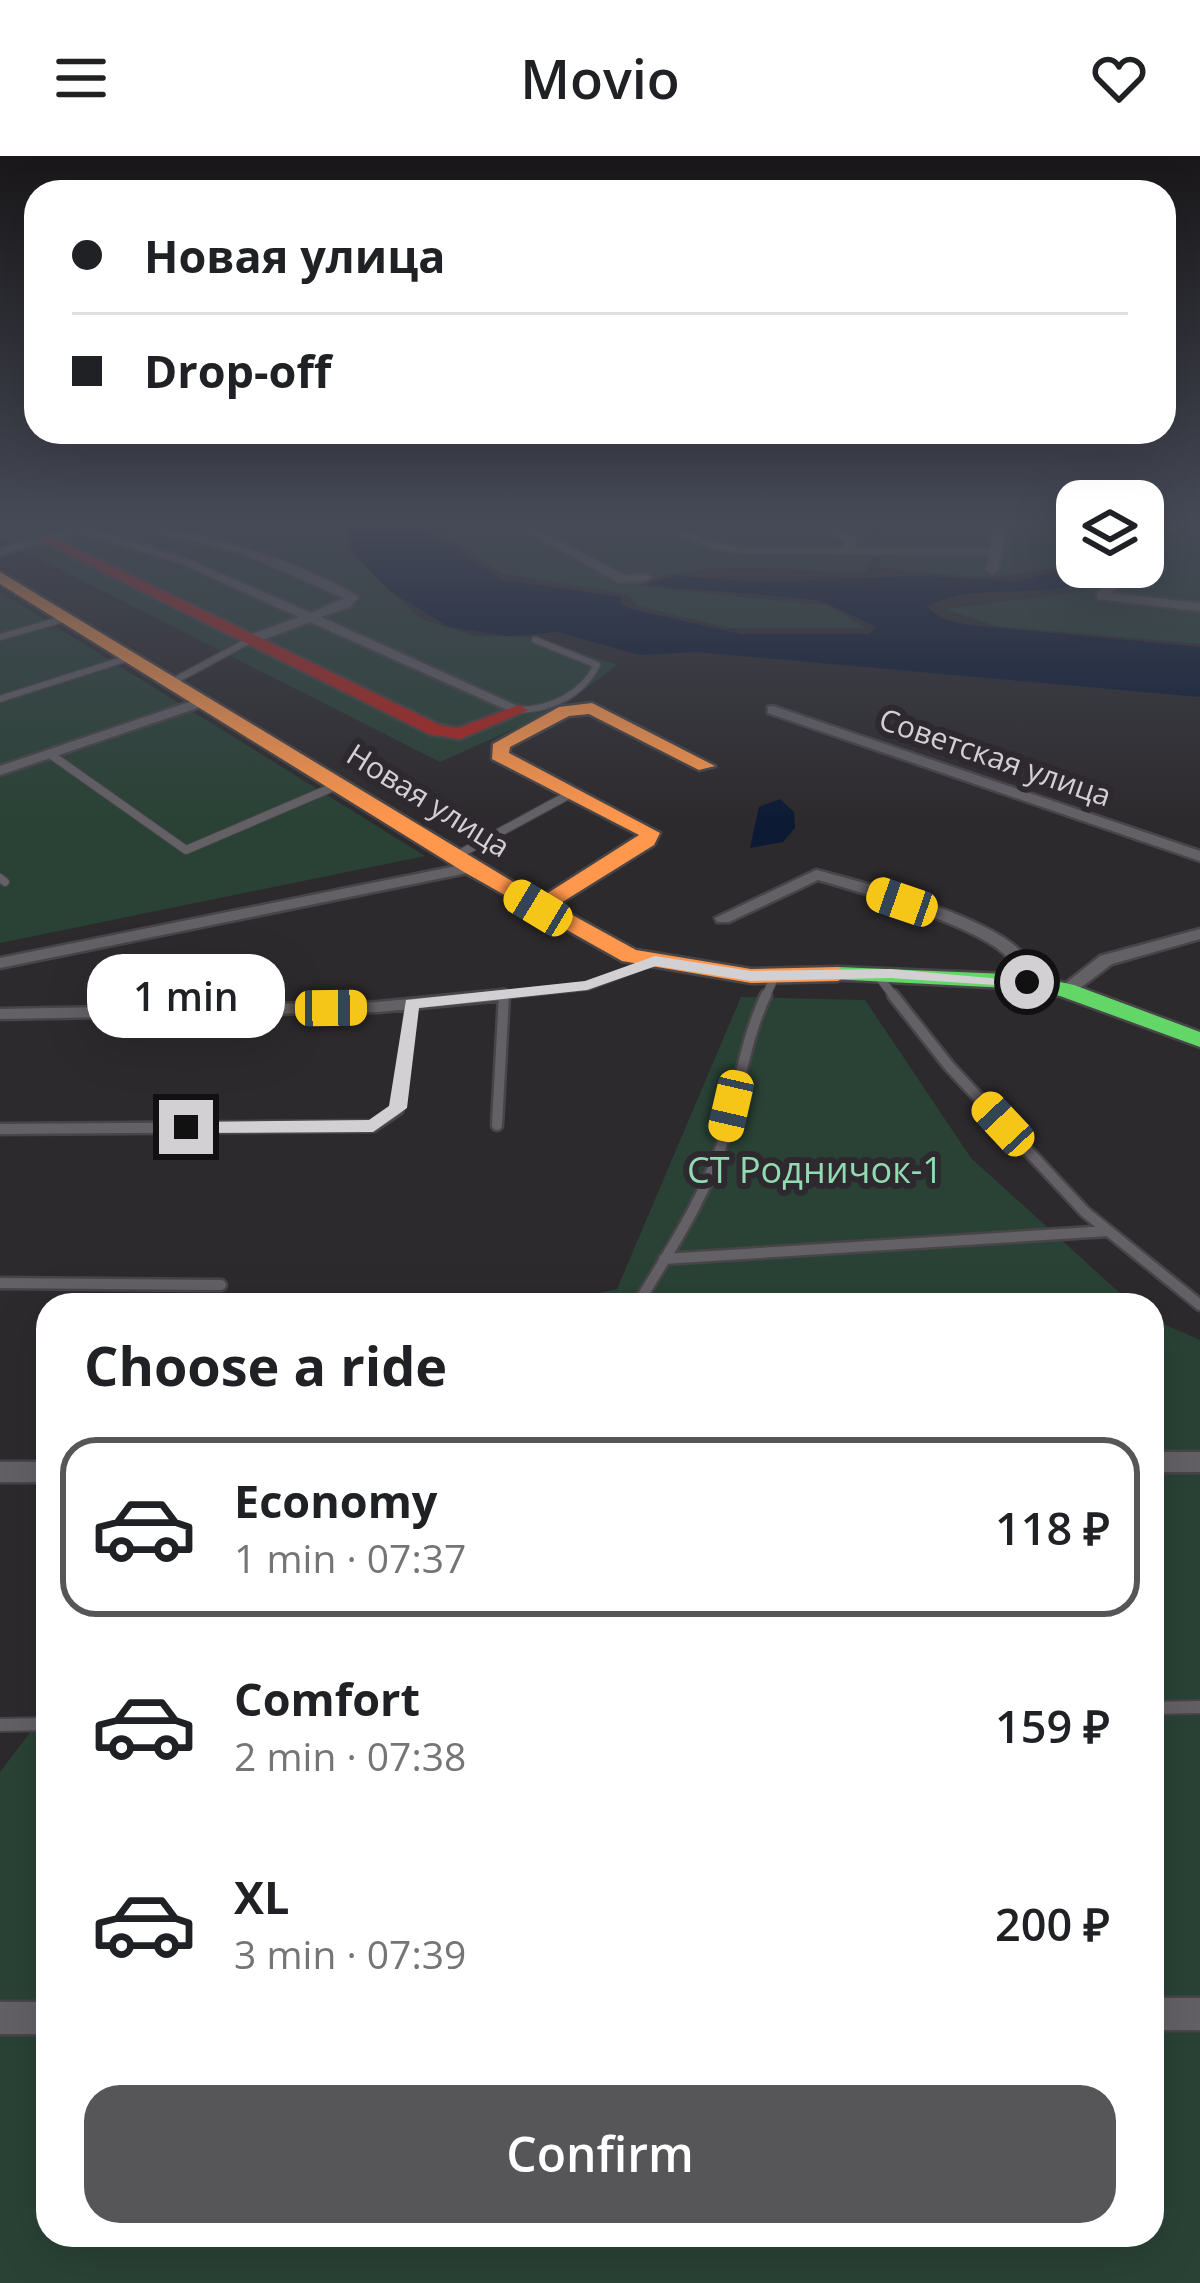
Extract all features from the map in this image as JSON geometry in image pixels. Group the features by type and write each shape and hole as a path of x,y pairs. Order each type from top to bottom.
{"street":[{"name":"Новая улица","path":"76,623 602,945 655,961 775,976 877,974 1027,982 1066,990 1200,1040"},
{"path":"226,623 445,734 460,734 519,710"},
{"path":"252,639 294,623"},
{"path":"325,623 519,710"},
{"path":"0,771 204,701"},
{"path":"538,908 650,837 644,827 499,755 497,749 566,711 592,708 706,766"},
{"name":"Советская улица","path":"773,710 1200,856"},
{"path":"0,963 462,862"},
{"path":"723,918 816,875 976,933 1016,956 1027,982"},
{"path":"1066,990 1106,960 1200,934"},
{"path":"1164,1462 1200,1462"},
{"path":"0,1472 36,1472"},
{"path":"1164,2014 1200,2014"},
{"path":"0,2018 36,2018"}],"lane":[{"path":"0,637 48,623"},
{"path":"172,682 252,639"},
{"path":"519,710 560,701 595,674 597,665 535,640"},
{"path":"0,698 131,657"},
{"path":"50,754 186,850 338,785"},
{"path":"462,862 572,793"},
{"path":"0,1014 412,1004 587,986 655,961"},
{"path":"877,974 949,1066 1108,1231 1200,1305"},
{"path":"644,1293 724,1139 746,1038 775,976"},
{"path":"497,1125 504,995"},
{"path":"0,1129 373,1126 398,1108 412,1004"},
{"path":"664,1259 1108,1231"},
{"path":"0,1283 221,1285"},
{"path":"1164,1708 1200,1707"},
{"path":"0,1725 36,1724"}],"green space":[{"path":"0,623 50,623 425,856 0,943"},
{"path":"166,623 434,623 474,636 535,637 617,665 560,708 440,762"},
{"path":"709,623 857,623 865,628 729,628"},
{"path":"987,623 1200,623 1200,644 995,626"},
{"name":"СТ Родничок-1","path":"741,997 865,1000 971,1158 1120,1293 599,1293 617,1289"},
{"path":"1164,1324 1200,1340 1200,2283 0,2283 0,1772 36,1725 36,2247 1164,2247"}],"water":[{"path":"443,623 694,623 741,634 869,634 876,627 868,623 961,623 1200,647 1200,697 697,652 639,655 559,632 507,636"},
{"path":"780,799 794,812 795,828 783,842 750,848 759,807"}],"traffic: fast":[{"path":"838,974 1027,982 1066,990 1200,1040"}],"traffic: slow":[{"path":"75,623 471,868 630,956 751,976 838,974"},
{"path":"538,908 647,841 650,833 499,755 502,744 565,711 592,708 706,766"}],"traffic: jam":[{"path":"219,623 435,730 460,734 519,710"}],"route":[{"path":"186,1127 373,1126 398,1108 412,1004 587,986 655,961 751,976 890,974 1027,982"}]}
